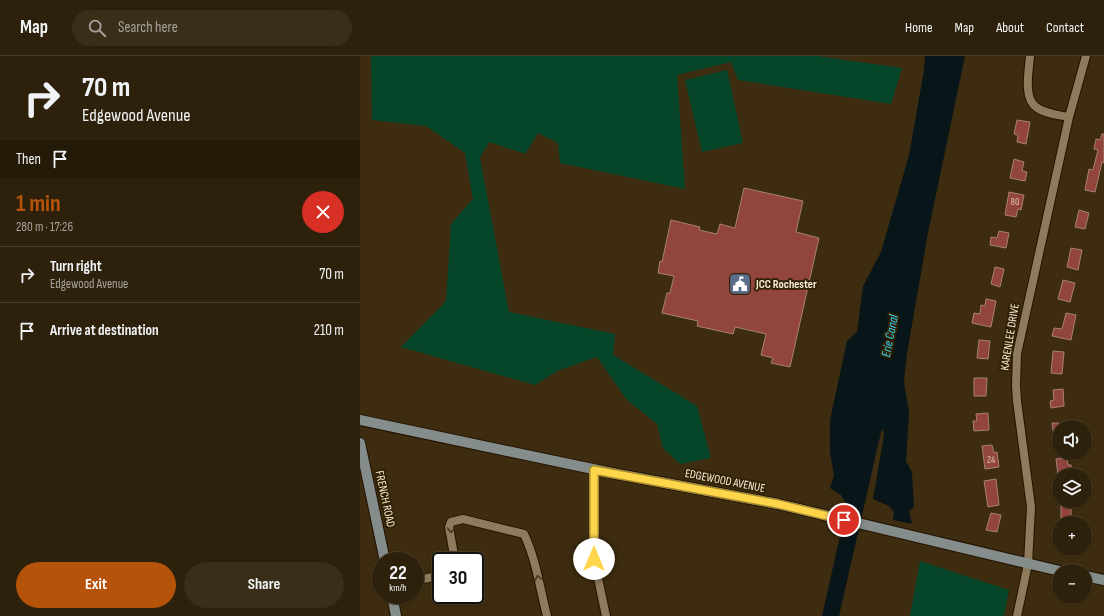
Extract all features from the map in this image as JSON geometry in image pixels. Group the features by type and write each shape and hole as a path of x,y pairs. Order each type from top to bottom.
{"street":[{"path":"1030,56 1028,94 1030,101 1036,107 1047,112 1069,117"},
{"name":"KARENLEE DRIVE","path":"1017,616 1028,564 1031,507 1017,401 1017,354 1069,117 1086,56"},
{"name":"EDGEWOOD AVENUE","path":"360,420 594,470 713,491 815,513 1052,569"},
{"name":"FRENCH ROAD","path":"360,443 383,552"},
{"path":"594,470 594,559 606,616"},
{"path":"453,552 449,527 451,522 455,520 464,519 524,534 537,575 547,616"},
{"path":"1092,577 1104,580"},
{"path":"394,604 396,616"}],"green space":[{"path":"371,56 817,56 902,68 891,104 738,80 731,62 677,75 685,189 560,163 558,143 538,133 525,154 489,142 480,158 509,312 615,334 613,355 697,406 711,458 680,464 663,448 657,424 627,400 597,357 557,371 535,385 401,347 446,301 451,224 473,199 465,153 426,126 372,120"},
{"path":"727,70 743,143 702,152 685,80"},
{"path":"920,561 1009,590 1004,616 910,616"}],"water":[{"name":"Erie Canal","path":"925,56 965,56 928,233 907,353 904,382 909,412 906,461 912,472 914,507 909,511 912,524 893,520 894,512 889,506 873,499 884,435 883,429 881,432 839,616 822,616 847,505 841,495 830,488 834,475 830,453 830,420 847,341 857,332 863,286 881,252 909,155 924,70"}],"building":[{"path":"1017,120 1030,122 1026,144 1017,142 1018,135 1014,134"},
{"path":"1102,134 1104,134 1104,163 1102,162 1095,192 1085,190 1089,169 1093,170 1098,150 1094,149 1096,139 1100,140"},
{"path":"1014,159 1024,162 1022,171 1027,172 1025,181 1010,178"},
{"name":"JCC Rochester","path":"744,188 803,201 796,232 819,238 790,367 771,363 773,358 761,355 766,334 735,327 733,334 697,326 698,321 662,313 667,293 670,293 674,276 658,273 660,261 662,262 671,220 700,227 699,230 717,234 720,224 735,228"},
{"path":"1009,192 1024,195 1021,210 1018,209 1016,217 1005,215"},
{"path":"1079,210 1089,213 1085,229 1075,227"},
{"path":"999,231 1009,233 1006,248 990,245 991,237 997,238"},
{"path":"1071,248 1082,250 1078,270 1067,267"},
{"path":"995,267 1004,269 1000,287 991,284"},
{"path":"1063,280 1075,283 1070,302 1058,299"},
{"path":"986,299 996,301 991,327 972,323 974,313 980,314 981,305 985,306"},
{"path":"1066,313 1076,315 1071,340 1052,336 1054,328 1062,329"},
{"path":"979,340 990,341 988,359 977,358"},
{"path":"1053,351 1064,352 1062,374 1051,373"},
{"path":"974,378 987,378 986,396 974,396"},
{"path":"1063,389 1064,406 1051,408 1050,401 1054,400 1053,390"},
{"path":"988,413 989,430 974,431 973,421 977,421 976,414"},
{"path":"992,445 994,453 997,452 999,467 985,469 982,446"},
{"path":"1056,460 1067,460 1068,465 1071,465 1071,468 1057,468"},
{"path":"996,479 999,505 988,507 984,481"},
{"path":"1061,508 1071,508 1071,516 1061,516"},
{"path":"991,513 1001,515 997,532 986,530"}],"place":[{"name":"JCC Rochester","path":"740,284"}],"route":[{"path":"594,559 594,470 713,491 778,504 844,520"}]}
